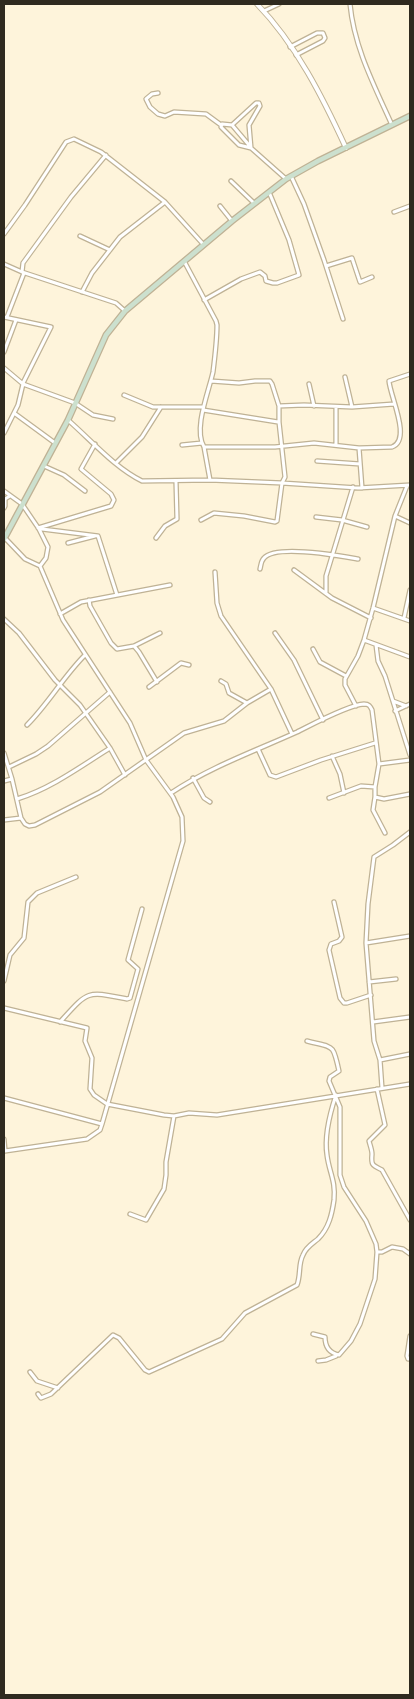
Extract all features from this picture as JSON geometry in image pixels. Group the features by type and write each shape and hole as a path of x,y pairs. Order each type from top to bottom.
{"main road":[{"path":"4,538 68,420 106,335 125,311 203,244 286,179 410,116"}],"street":[{"path":"257,4 296,55 328,110 346,148"},
{"path":"264,11 279,4"},
{"path":"350,4 354,33 360,53 392,126"},
{"path":"290,47 317,33 323,33 325,38 323,41 296,55"},
{"path":"158,92 146,99 150,107 158,114 165,116 174,112 206,114 221,125 239,145 250,146"},
{"path":"221,125 232,124 256,103 259,103 260,106 249,125 250,146"},
{"path":"232,124 250,146 286,179"},
{"path":"4,234 66,142 70,139 78,140 106,155 165,202 203,244"},
{"path":"4,432 18,405 23,384 51,327 6,317 23,273 23,263 71,197 106,155"},
{"path":"291,176 304,204 343,319"},
{"path":"231,181 254,203"},
{"path":"204,300 241,279 260,272 266,281 273,284 299,276 289,240 269,192"},
{"path":"82,292 92,273 120,237 165,202"},
{"path":"220,206 232,221"},
{"path":"394,212 410,206"},
{"path":"80,236 110,250"},
{"path":"326,266 352,258 360,282 372,277"},
{"path":"184,261 217,325 211,381 203,409 202,443 210,480"},
{"path":"4,264 23,273 116,303 125,311"},
{"path":"4,352 16,319"},
{"path":"4,368 23,384 75,403 93,415 113,418"},
{"path":"204,447 282,446 314,443 359,448 392,448 396,446 401,434 401,428 389,382 410,374"},
{"path":"345,376 352,407"},
{"path":"201,520 214,513 276,522 282,482 285,477 278,422 279,406 270,381 239,383 211,381"},
{"path":"309,384 314,406"},
{"path":"124,396 153,407 203,409 278,422"},
{"path":"279,406 352,407 394,404"},
{"path":"116,463 142,437 161,406"},
{"path":"336,407 336,444"},
{"path":"14,413 55,443"},
{"path":"68,420 116,463 142,481 282,482 362,488 409,486 395,516 378,582 374,608 364,640 358,656 346,676 345,685 356,706"},
{"path":"182,445 202,443"},
{"path":"39,529 113,504 114,500 111,494 81,469 95,444"},
{"path":"359,448 362,488"},
{"path":"317,461 360,464"},
{"path":"43,466 64,475 85,492"},
{"path":"156,538 165,526 177,518 176,482"},
{"path":"326,593 326,576 331,554 353,487"},
{"path":"4,491 22,504 39,529 48,547 46,558 40,566"},
{"path":"4,508 6,506 5,499 11,496"},
{"path":"395,516 410,523"},
{"path":"316,517 342,520 367,527"},
{"path":"39,529 98,536"},
{"path":"68,544 98,536"},
{"path":"98,536 117,595"},
{"path":"4,538 25,559 40,566 63,620 130,723 146,760 171,793 182,817 184,840 100,1130 86,1139 5,1151 4,1139"},
{"path":"260,569 262,559 270,554 299,551 358,559"},
{"path":"294,570 332,598 371,618"},
{"path":"215,572 217,603 221,616 270,689 292,734"},
{"path":"60,614 74,604 89,600 170,585"},
{"path":"404,618 410,590"},
{"path":"89,600 90,606 113,646 117,649 134,646 160,633"},
{"path":"374,608 410,621"},
{"path":"5,621 86,714 110,748 125,774"},
{"path":"275,632 294,660 323,720"},
{"path":"364,640 410,657"},
{"path":"376,645 378,661 410,755"},
{"path":"134,646 157,682"},
{"path":"313,649 320,662 346,676"},
{"path":"27,725 40,712 69,671 85,656"},
{"path":"149,687 181,663 189,665"},
{"path":"221,681 226,684 229,693 247,703"},
{"path":"4,753 21,818 29,826 43,822 100,792 184,733 224,721 247,703 270,689"},
{"path":"9,767 48,746 110,692"},
{"path":"393,701 408,705"},
{"path":"171,793 193,778 323,720 356,706 366,704 371,707 379,764 377,781 374,787 373,810 385,833"},
{"path":"395,711 408,705"},
{"path":"258,749 270,775 276,777 332,756 375,743"},
{"path":"17,798 31,794 49,785 110,748"},
{"path":"332,756 344,793"},
{"path":"379,764 410,760"},
{"path":"193,778 204,798 210,802"},
{"path":"4,781 12,779"},
{"path":"329,798 361,786 374,787"},
{"path":"375,797 384,799 410,794"},
{"path":"4,820 21,818"},
{"path":"382,1088 380,1060 374,1040 366,943 368,904 374,857 410,832"},
{"path":"4,981 10,955 24,938 28,902 37,893 76,877"},
{"path":"334,902 342,936 339,942 330,944 329,950 340,998 346,1003 371,995"},
{"path":"60,1022 80,1000 88,995 98,994 130,998 138,969 128,960 142,909"},
{"path":"366,943 410,936"},
{"path":"369,982 396,979"},
{"path":"4,1008 87,1028 85,1041 92,1058 90,1089 94,1095 107,1104 174,1116 189,1113 217,1114 410,1084"},
{"path":"373,1022 410,1017"},
{"path":"307,1041 330,1047 335,1052 339,1071 330,1077 329,1081 340,1107 340,1175 344,1187 366,1221 376,1244 377,1252 375,1279 360,1324 351,1341 339,1355 318,1361"},
{"path":"380,1060 410,1054"},
{"path":"377,1089 385,1125 369,1141 372,1152 370,1160 374,1166 382,1170 410,1220"},
{"path":"38,1394 41,1398 44,1398 51,1394 113,1335 119,1338 145,1370 149,1372 222,1339 246,1313 297,1285 300,1279 301,1258 304,1252 319,1238 330,1221 334,1187 332,1171 326,1155 326,1142 336,1095"},
{"path":"4,1098 102,1124"},
{"path":"130,1214 146,1220 164,1189 167,1155 174,1116"},
{"path":"377,1252 392,1247 403,1249 410,1254"},
{"path":"313,1334 325,1337 325,1343 329,1349 334,1354 339,1355"},
{"path":"410,1336 406,1356 410,1359"},
{"path":"30,1372 38,1381 58,1388"}]}
